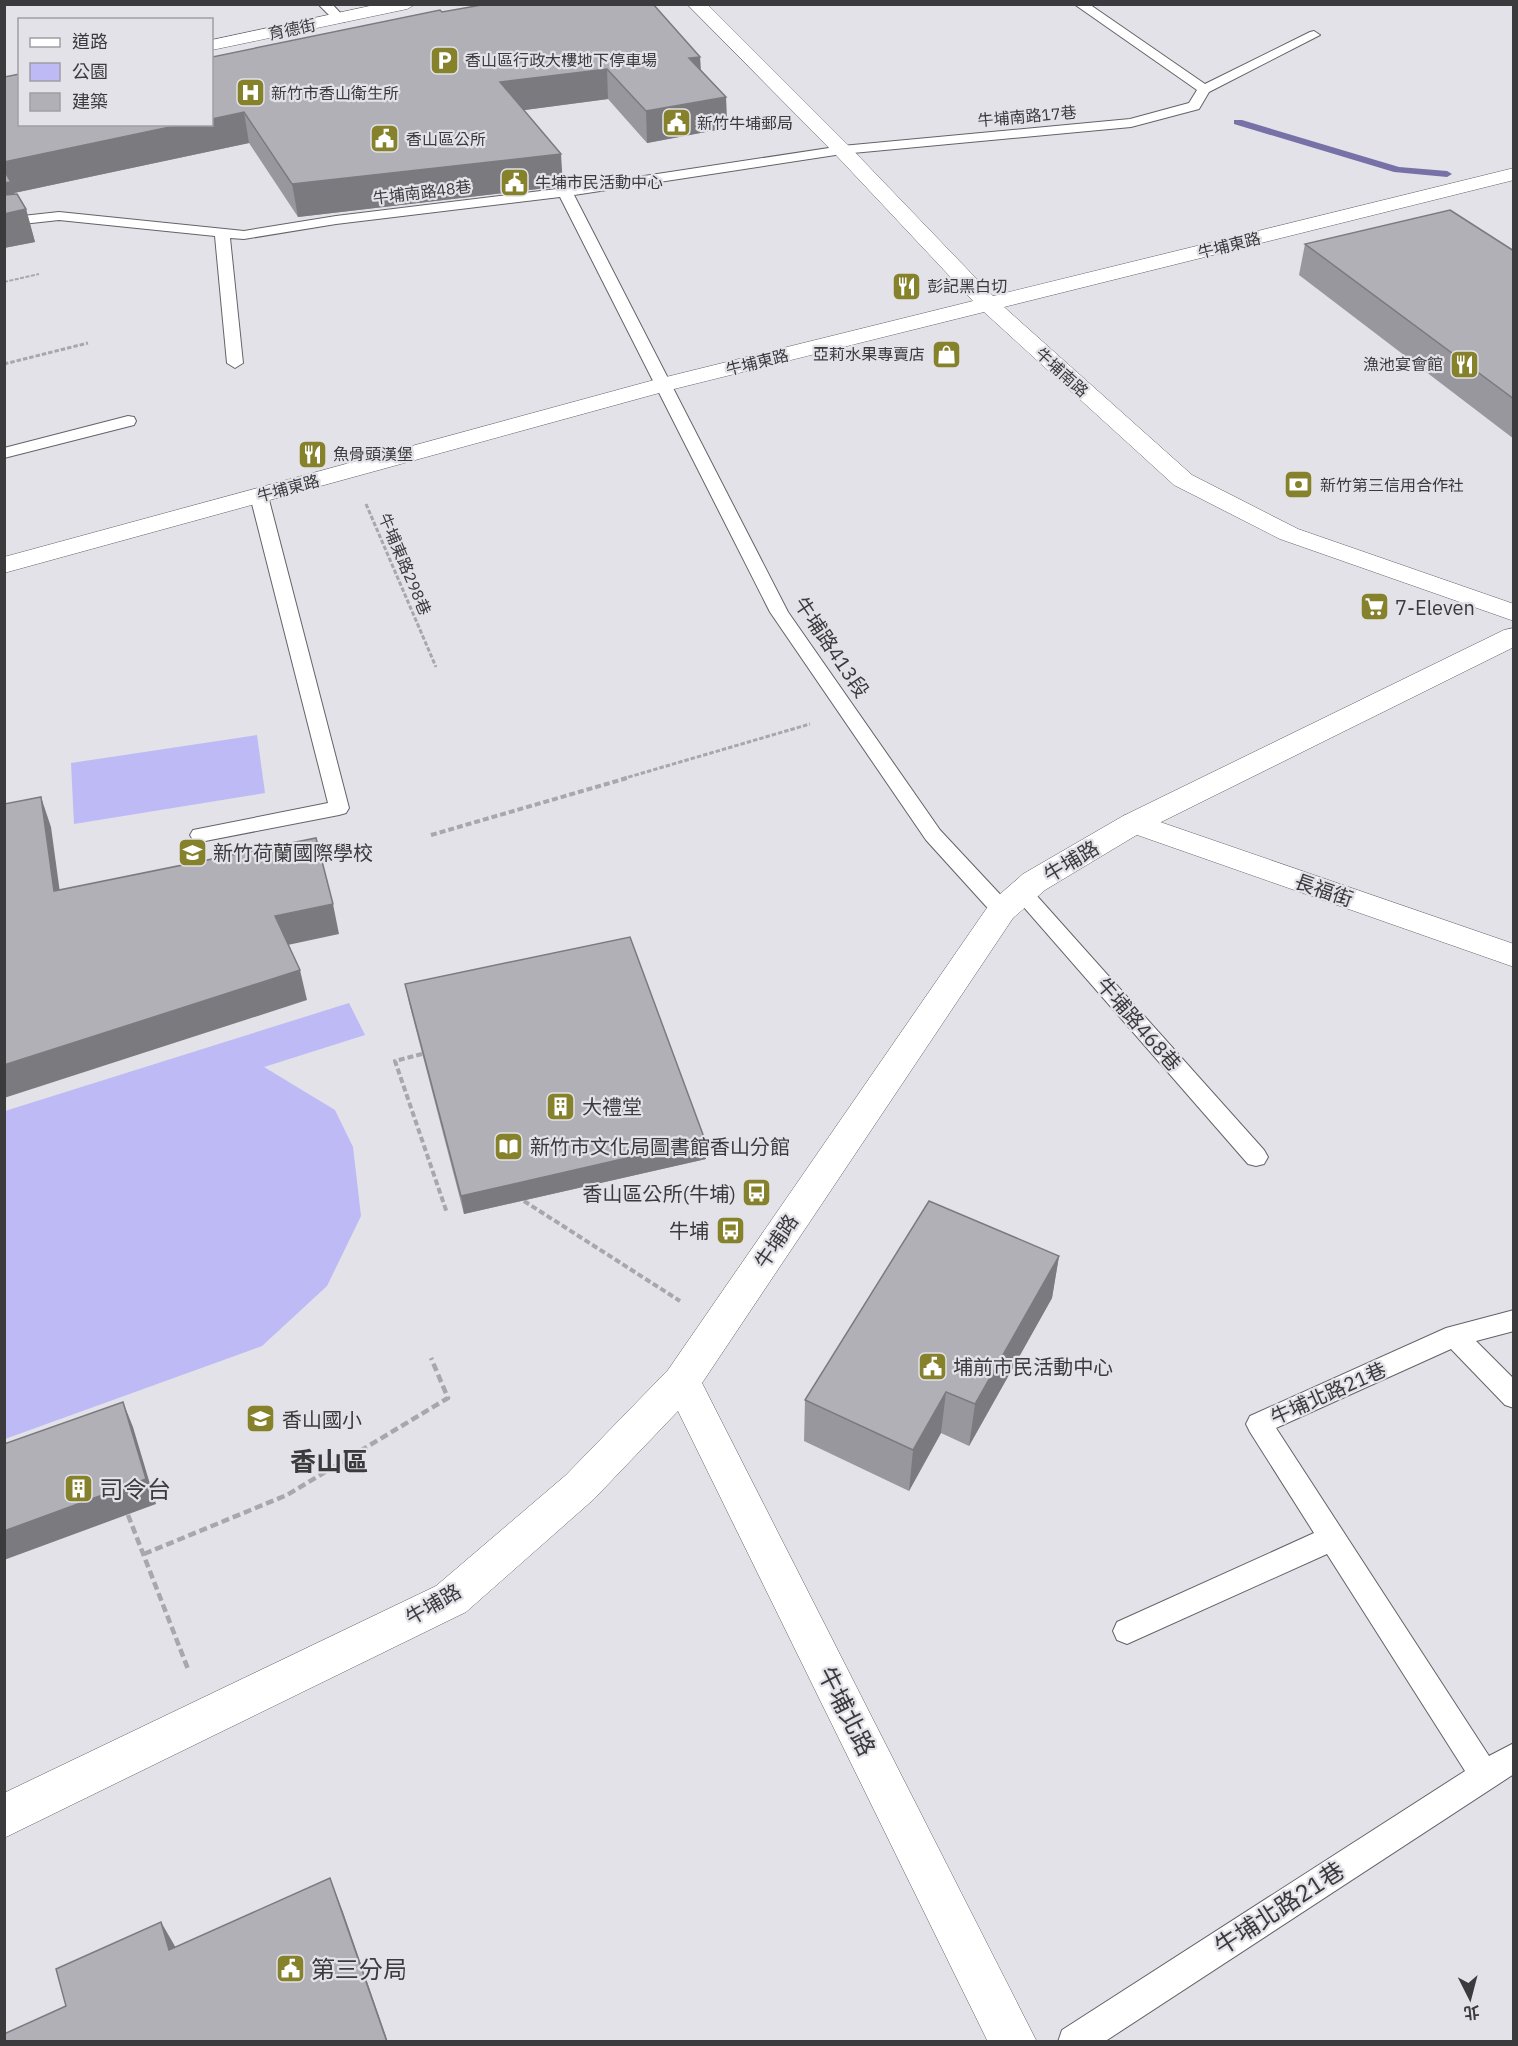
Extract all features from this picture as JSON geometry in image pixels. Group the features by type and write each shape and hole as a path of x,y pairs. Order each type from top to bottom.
{"street":[{"name":"育德街","path":"213,45 407,4"},
{"name":"牛埔南路","path":"696,4 842,150 989,305 1183,480 1288,534 1514,613"},
{"name":"牛埔東路","path":"4,566 662,385 1514,174"},
{"name":"牛埔路","path":"4,1816 451,1599 580,1487 682,1381 1012,901 1034,882 1134,824 1514,636"},
{"name":"長福街","path":"1134,824 1514,956"},
{"name":"牛埔北路","path":"682,1381 1013,2042"}],"lane":[{"path":"324,4 340,19"},
{"path":"1080,4 1204,90"},
{"name":"牛埔南路17巷","path":"842,150 1131,123 1194,106 1204,90 1314,35"},
{"name":"牛埔南路48巷","path":"4,222 59,216 244,235 336,220 565,192 842,150"},
{"name":"牛埔路413段","path":"565,192 780,612 933,835 1012,901"},
{"path":"222,231 235,363"},
{"path":"4,453 128,421"},
{"path":"200,835 339,808 260,496"},
{"name":"牛埔路468巷","path":"1012,901 1256,1157"},
{"name":"牛埔北路21巷","path":"1484,1774 1259,1424 1455,1336 1514,1320"},
{"path":"1455,1336 1514,1397"},
{"path":"1127,1632 1333,1538"},
{"name":"牛埔北路21巷","path":"1074,2042 1484,1774 1514,1757"}],"path":[{"path":"4,282 39,274"},
{"path":"4,364 88,343"},
{"name":"牛埔東路298巷","path":"352,470 436,667"},
{"path":"430,835 848,712"},
{"path":"422,1054 395,1061 447,1213"},
{"path":"524,1201 719,1325"},
{"path":"144,1554 287,1495 448,1398 431,1358"},
{"path":"128,1515 207,1718"}],"green space":[{"path":"257,735 265,793 74,824 71,763"},
{"path":"349,1003 365,1035 264,1067 335,1110 353,1147 361,1216 327,1286 262,1346 5,1439 5,1111"}],"building":[{"path":"487,4 653,4 700,57 689,58 726,97 646,111 607,69 500,82 561,154 292,184 244,112 213,119 213,57 440,10 442,12"},
{"path":"18,74 18,126 175,126 4,162 4,77"},
{"path":"4,170 11,182 4,183"},
{"path":"17,194 26,209 4,214 4,195"},
{"name":"漁池宴會館","path":"1450,210 1514,251 1514,399 1305,244"},
{"path":"41,797 54,891 316,838 333,904 275,916 300,970 4,1065 4,804"},
{"name":"大禮堂","path":"630,937 705,1140 461,1196 405,984"},
{"name":"埔前市民活動中心","path":"929,1201 1059,1256 975,1404 946,1392 913,1450 805,1400"},
{"name":"司令台","path":"123,1402 146,1479 4,1531 4,1444"},
{"name":"第三分局","path":"330,1878 387,2042 4,2042 4,2034 66,2006 56,1969 161,1922 169,1950"}],"waterway":[{"path":"1238,122 1398,170 1447,174"}],"place":[{"name":"香山區行政大樓地下停車場","path":"444,60"},
{"name":"新竹市香山衛生所","path":"250,93"},
{"name":"新竹牛埔郵局","path":"676,123"},
{"name":"香山區公所","path":"385,139"},
{"name":"牛埔市民活動中心","path":"514,182"},
{"name":"彭記黑白切","path":"906,286"},
{"name":"亞莉水果專賣店","path":"946,354"},
{"name":"漁池宴會館","path":"1464,364"},
{"name":"魚骨頭漢堡","path":"312,454"},
{"name":"新竹第三信用合作社","path":"1299,485"},
{"name":"7-Eleven","path":"1374,607"},
{"name":"新竹荷蘭國際學校","path":"192,852"},
{"name":"大禮堂","path":"561,1106"},
{"name":"新竹市文化局圖書館香山分館","path":"509,1146"},
{"name":"香山區公所(牛埔)","path":"757,1193"},
{"name":"牛埔","path":"730,1230"},
{"name":"埔前市民活動中心","path":"932,1366"},
{"name":"香山國小","path":"261,1419"},
{"name":"司令台","path":"78,1489"},
{"name":"第三分局","path":"290,1969"}],"district":[{"name":"香山區","path":"329,1461"}]}
